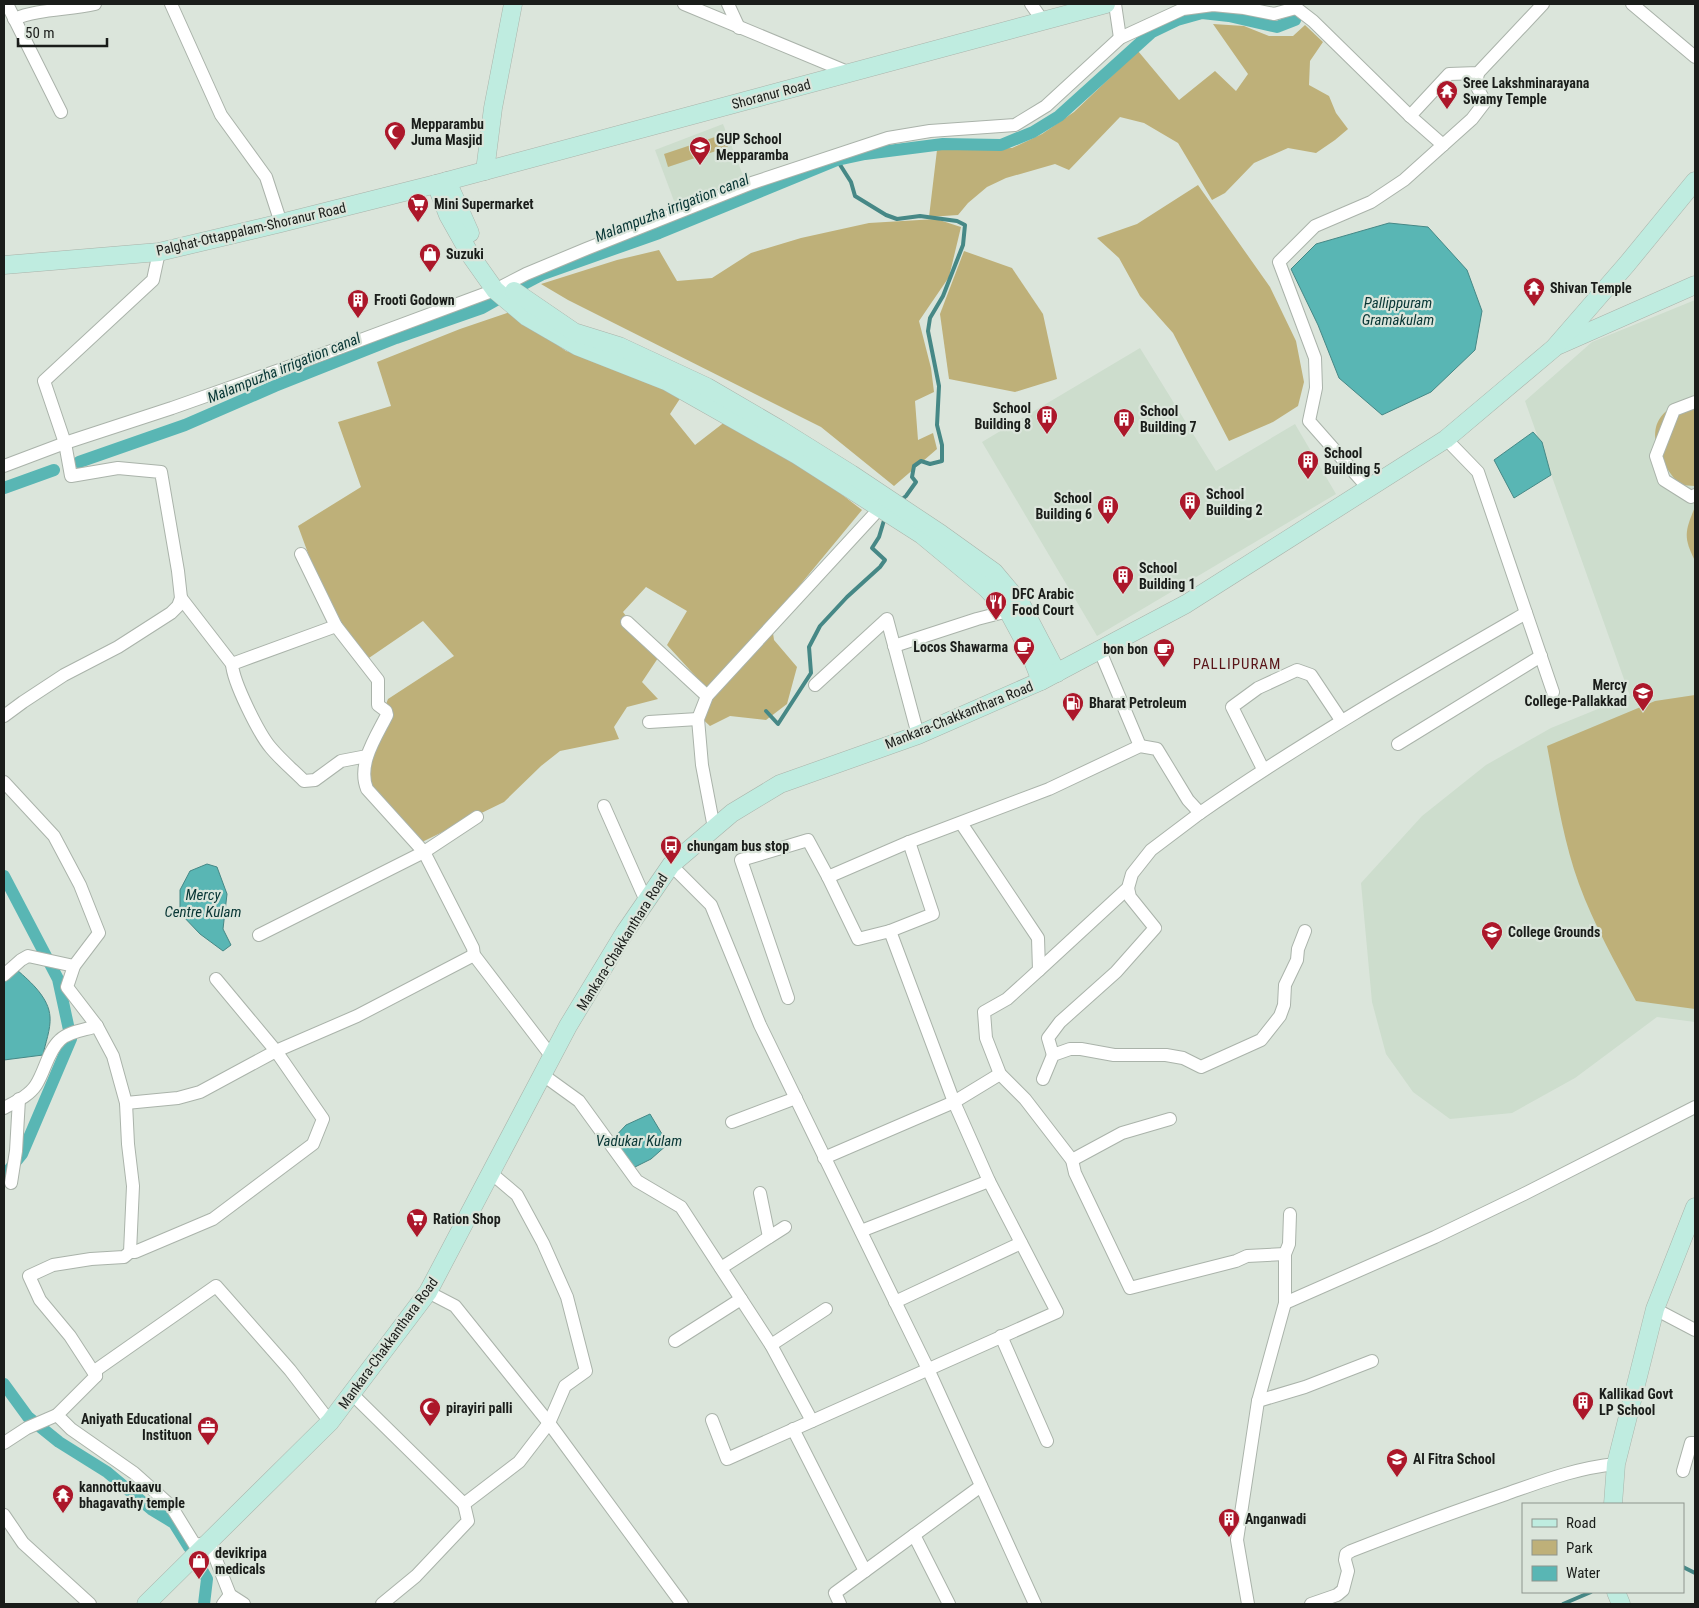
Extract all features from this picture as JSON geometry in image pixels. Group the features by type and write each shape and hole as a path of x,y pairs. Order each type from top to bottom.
{"main road":[{"path":"485,171 493,108 513,4"},
{"name":"Shoranur Road","path":"442,183 602,138 1106,4"},
{"path":"1554,348 1627,264 1695,181"},
{"name":"Palghat-Ottappalam-Shoranur Road","path":"4,265 159,252 442,183"},
{"path":"442,183 448,215 471,256 528,317 577,346 666,381 797,455 922,535 986,588 1008,611 1028,648 1041,682"},
{"path":"1554,348 1695,285"},
{"path":"500,288 528,302 574,332 619,346 715,392 851,474 942,534 994,572 1021,604 1057,673"},
{"name":"Mankara-Chakkanthara Road","path":"146,1604 330,1422 428,1292 568,1026 625,932 671,865 732,813 780,784 918,735 1041,682 1100,652 1186,604 1446,439 1554,348"},
{"path":"1613,1503 1616,1464 1655,1309 1695,1207"}],"street":[{"path":"7,4 61,112"},
{"path":"14,19 95,4"},
{"path":"171,4 221,114 266,177 281,223"},
{"path":"684,4 850,73"},
{"path":"728,4 739,28"},
{"path":"1031,4 1043,21"},
{"path":"1115,4 1120,38"},
{"path":"1369,489 1309,421 1316,388 1315,358 1279,262 1315,226 1371,202 1404,180 1472,119 1485,102 1476,85 1478,73 1543,4"},
{"path":"1632,4 1695,57"},
{"path":"4,466 64,443 172,408 500,288 526,274 752,183 888,138 930,131 1015,125 1046,106 1120,38 1182,9 1213,5 1244,8 1274,14 1294,6 1313,21 1410,116 1443,145"},
{"path":"1410,116 1449,74 1478,73"},
{"path":"4,716 64,675 118,647 171,613 178,606 180,598 178,571 161,472 118,468 71,476 64,443 44,381 154,280 159,252"},
{"path":"1695,402 1674,410 1656,456 1664,480 1691,497 1695,495"},
{"path":"1446,439 1478,472 1553,692"},
{"path":"714,828 702,765 698,719 707,696 880,508"},
{"path":"301,554 336,626 378,680 378,705 386,711 387,715 367,756 363,778 367,789 424,852 473,948 474,955 552,1056"},
{"path":"180,598 232,664 233,674 242,696 270,747 304,781 315,780 341,761 367,756"},
{"path":"894,646 1008,611"},
{"path":"1042,1078 1053,1055 1048,1038 1060,1022 1116,972 1156,928 1130,897 1128,888 1132,874 1151,850 1263,769 1341,720 1526,613"},
{"path":"815,685 887,619 918,735"},
{"path":"627,622 707,696"},
{"path":"232,664 336,626"},
{"path":"1100,652 1140,746"},
{"path":"1398,744 1541,656"},
{"path":"1263,769 1232,707 1258,688 1297,670 1311,676 1341,720"},
{"path":"649,722 698,719"},
{"path":"828,876 909,842 1049,789 1140,746 1157,750 1188,800 1200,813"},
{"path":"4,782 54,836 80,885 99,933 74,966 68,987 97,1026 113,1056 126,1103 133,1186 130,1252"},
{"path":"604,806 646,901"},
{"path":"259,936 424,852 477,817"},
{"path":"961,823 1038,938 1039,970"},
{"path":"788,998 741,860 808,840 828,876 858,939 890,931 933,914 909,842"},
{"path":"671,865 711,905 760,1025 928,1369 1035,1604"},
{"path":"1128,888 1007,999 984,1012 986,1038 1000,1074 1025,1099 1072,1160 1075,1173 1130,1288 1236,1261 1247,1256 1284,1254"},
{"path":"1053,1055 1070,1049 1114,1055 1166,1055 1183,1058 1202,1067 1261,1040 1280,1016 1284,1005 1285,985 1297,960 1298,949 1305,930"},
{"path":"712,1420 727,1459 1057,1312 988,1181 954,1102 890,931"},
{"path":"126,1103 178,1098 200,1092 276,1050 357,1016 474,955"},
{"path":"4,975 28,956 74,966"},
{"path":"96,1376 70,1336 40,1300 29,1276 53,1265 91,1259 124,1257 130,1252 135,1252 214,1219 313,1144 323,1119 276,1050 216,979"},
{"path":"4,1108 36,1085 55,1046 60,1040 67,1035 97,1026"},
{"path":"824,1158 954,1102 1000,1074"},
{"path":"543,1075 579,1101 636,1181 681,1207 771,1345 812,1421"},
{"path":"732,1122 796,1098"},
{"path":"11,1183 16,1150 19,1099"},
{"path":"1285,1302 1444,1233 1695,1107"},
{"path":"1072,1160 1122,1133 1170,1119"},
{"path":"464,1504 519,1462 549,1423 564,1386 586,1371 567,1297 543,1243 517,1195 491,1173"},
{"path":"861,1231 988,1181"},
{"path":"760,1193 770,1237"},
{"path":"1248,1604 1237,1540 1258,1400 1285,1302 1284,1254 1289,1244 1290,1214"},
{"path":"721,1268 785,1227"},
{"path":"895,1302 1021,1243"},
{"path":"4,1443 27,1428 57,1415 96,1376 96,1370 216,1286 290,1370 330,1422"},
{"path":"428,1292 455,1306 549,1423 677,1602"},
{"path":"675,1341 741,1299"},
{"path":"771,1345 826,1309"},
{"path":"1655,1309 1695,1330"},
{"path":"1001,1336 1047,1441"},
{"path":"1258,1400 1305,1387 1372,1361"},
{"path":"352,1394 464,1504 468,1521 416,1576 382,1604"},
{"path":"57,1415 71,1429 134,1473 171,1506 195,1545 209,1542 226,1600 242,1604"},
{"path":"793,1429 865,1571"},
{"path":"1683,1471 1691,1443 1695,1443"},
{"path":"1311,1604 1337,1595 1343,1590 1348,1571 1345,1560 1346,1554 1450,1513 1570,1471 1616,1464"},
{"path":"840,1604 835,1593 981,1486"},
{"path":"4,1515 23,1543 90,1604"},
{"path":"914,1535 949,1604"}],"shaded area":[{"name":"GUP School Mepparamba","path":"723,124 746,183 677,209 655,150"},
{"name":"Mercy College-Pallakkad","path":"1695,300 1695,1022 1657,1017 1575,1078 1512,1113 1450,1119 1413,1092 1386,1054 1372,1002 1361,883 1422,816 1486,765 1551,728 1630,696 1525,401 1592,342"},
{"path":"1140,348 1216,471 1295,424 1336,494 1097,636 982,442"}],"green space":[{"path":"1213,24 1244,26 1269,36 1293,36 1305,25 1323,42 1310,61 1309,85 1329,96 1336,113 1348,129 1316,153 1288,148 1254,163 1225,193 1212,200 1178,143 1144,123 1120,117 1069,170 1055,164 1006,178 987,187 968,203 958,215 929,217 937,150 1012,148 1042,134 1074,112 1138,51 1179,100 1215,71 1236,91 1248,74"},
{"path":"724,134 728,147 668,167 664,154"},
{"path":"1198,185 1270,287 1296,341 1304,382 1298,406 1273,422 1229,441 1173,333 1140,296 1119,258 1097,238 1137,224"},
{"path":"936,219 961,227 949,277 919,321 931,368 934,392 915,401 918,440 933,433 937,449 894,486 821,427 568,300 541,284 617,260 659,250 677,281 712,278 751,253 801,238 869,223"},
{"path":"964,251 1012,268 1043,314 1057,379 1015,392 949,379 940,314"},
{"path":"510,312 566,351 625,369 681,397 670,414 695,445 726,421 802,464 862,510 771,620 774,640 797,667 787,704 766,720 730,716 710,726 698,715 710,692 667,645 687,611 646,587 623,612 658,658 642,682 658,699 627,707 614,727 619,739 560,751 541,766 504,802 422,842 370,787 368,750 388,699 454,656 423,621 366,660 326,602 298,526 361,487 338,422 391,406 377,362 460,329"},
{"path":"1695,399 1695,486 1680,485 1661,458 1655,437 1656,427 1660,418 1669,409"},
{"path":"1695,507 1695,561 1687,540 1687,528"},
{"path":"1695,695 1695,1009 1636,1001 1598,929 1573,867 1564,833 1547,746 1655,701"}],"water":[{"name":"Pallippuram Gramakulam","path":"1389,223 1428,227 1467,270 1482,311 1475,350 1431,392 1382,415 1339,378 1318,325 1291,269 1316,244"},
{"path":"1533,432 1542,442 1551,475 1514,498 1494,460"},
{"name":"Mercy Centre Kulam","path":"207,864 217,867 227,894 223,929 231,945 223,951 200,934 180,913 180,890 190,871"},
{"path":"17,970 43,997 49,1010 50,1026 43,1055 4,1060 4,976"},
{"name":"Vadukar Kulam","path":"650,1114 668,1144 651,1159 629,1170 612,1140 626,1125"}],"waterway":[{"name":"Malampuzha irrigation canal","path":"524,284 543,274 659,233 837,160 865,154 943,144 1001,145 1033,132 1059,116 1152,32 1177,20 1202,13 1229,16 1277,27 1295,20"},
{"path":"837,160 851,182 855,196 886,215 897,219 920,216 957,221 965,225 963,245 943,296 930,318 928,331 939,386 937,425 942,445 942,461 930,464 921,461 914,466 912,477 916,482 900,501"},
{"name":"Malampuzha irrigation canal","path":"79,462 185,425 275,386 396,338 482,308 498,299"},
{"name":"Malampuzha irrigation canal","path":"4,488 54,470"},
{"path":"766,711 778,724 811,673 809,647 820,626 885,560 872,548 879,537 885,517"},
{"path":"4,876 58,979 71,1039 22,1154 4,1176"},
{"path":"4,1384 28,1417 59,1442 107,1472 151,1509 174,1523 189,1547"},
{"path":"200,1566 207,1579 204,1604"},
{"path":"1684,1568 1695,1573"},
{"path":"1563,1604 1589,1593"}],"place":[{"name":"Sree Lakshminarayana Swamy Temple","path":"1447,110"},
{"name":"Mepparambu Juma Masjid","path":"395,151"},
{"name":"GUP School Mepparamba","path":"700,166"},
{"name":"Mini Supermarket","path":"418,223"},
{"name":"Suzuki","path":"430,273"},
{"name":"Shivan Temple","path":"1534,307"},
{"name":"Frooti Godown","path":"358,319"},
{"name":"School Building 8","path":"1047,435"},
{"name":"School Building 7","path":"1124,438"},
{"name":"School Building 5","path":"1308,480"},
{"name":"School Building 2","path":"1190,521"},
{"name":"School Building 6","path":"1108,525"},
{"name":"School Building 1","path":"1123,595"},
{"name":"DFC Arabic Food Court","path":"996,621"},
{"name":"Locos Shawarma","path":"1024,666"},
{"name":"bon bon","path":"1164,668"},
{"name":"Mercy College-Pallakkad","path":"1643,712"},
{"name":"Bharat Petroleum","path":"1073,722"},
{"name":"chungam bus stop","path":"671,865"},
{"name":"College Grounds","path":"1492,951"},
{"name":"Ration Shop","path":"417,1238"},
{"name":"Kallikad Govt LP School","path":"1583,1421"},
{"name":"pirayiri palli","path":"430,1427"},
{"name":"Aniyath Educational Instituon","path":"208,1446"},
{"name":"Al Fitra School","path":"1397,1478"},
{"name":"kannottukaavu bhagavathy temple","path":"63,1514"},
{"name":"Anganwadi","path":"1229,1538"},
{"name":"devikripa medicals","path":"199,1580"}],"district":[{"name":"PALLIPURAM","path":"1237,664"}]}
